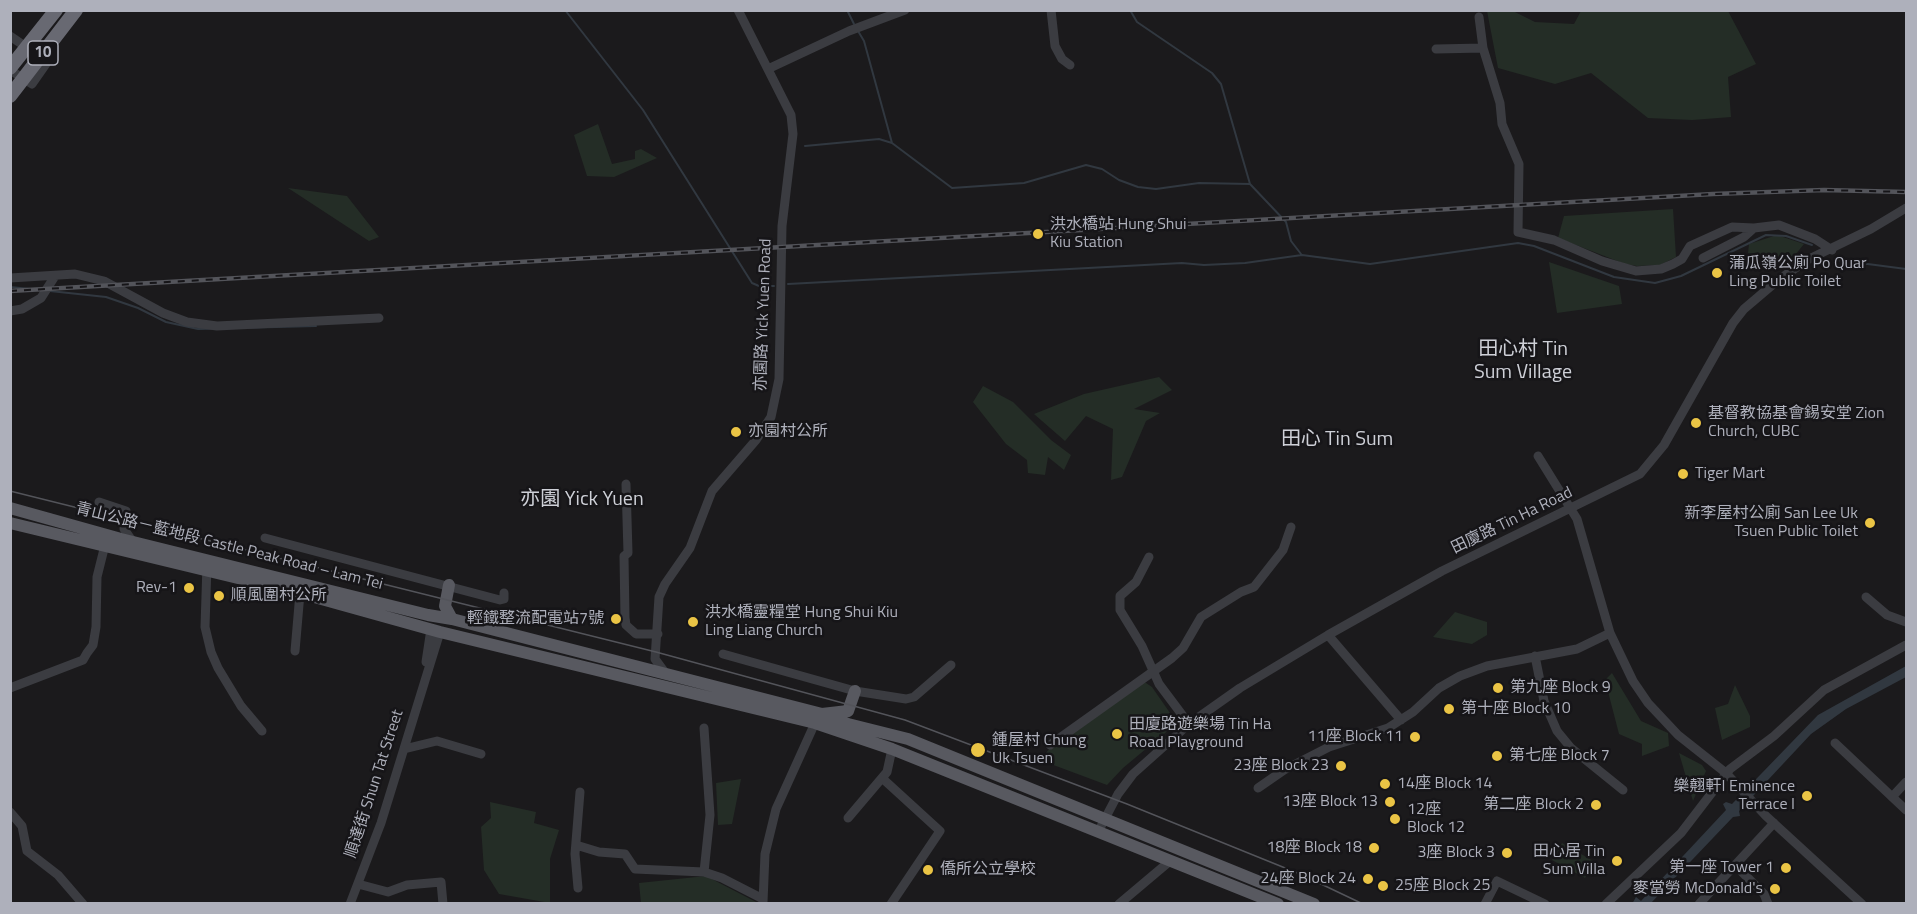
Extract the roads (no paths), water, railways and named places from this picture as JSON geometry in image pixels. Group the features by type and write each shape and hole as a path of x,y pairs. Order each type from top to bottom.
{"highway":[{"name":"10","path":"10,69 56,10"},
{"name":"10","path":"10,96 76,10"}],"main road":[{"name":"青山公路－藍地段 Castle Peak Road – Lam Tei","path":"10,508 118,537 300,593 435,631 815,723 892,749 1278,903"},
{"name":"青山公路－藍地段 Castle Peak Road – Lam Tei","path":"10,523 118,537 206,564 436,613"},
{"path":"435,631 436,613 450,585"},
{"path":"436,613 826,714 841,722 856,724 894,736 1314,903"},
{"path":"848,711 855,691"},
{"path":"826,714 848,711"},
{"path":"848,711 856,724"},
{"path":"892,749 894,736"}],"street":[{"name":"亦園路 Yick Yuen Road","path":"655,659 658,602 665,584 690,548 712,491 761,434 771,417 777,396 782,226 791,154 791,115 770,68 738,10"},
{"path":"770,68 849,31 905,10"},
{"path":"1051,10 1055,46 1062,58 1070,65"},
{"path":"1479,16 1483,48 1500,103 1502,124 1519,164 1518,232 1554,240 1602,261 1636,271 1661,269 1672,264 1682,259 1690,246 1725,229 1779,225 1790,228 1828,251"},
{"path":"10,36 45,60 46,64 32,84 10,69"},
{"path":"1436,49 1483,48"},
{"name":"田廈路 Tin Ha Road","path":"1098,832 1118,794 1133,774 1189,724 1255,679 1442,571 1634,478 1649,465 1674,428 1733,323 1760,294 1807,260 1906,208"},
{"path":"1703,258 1744,237 1754,228"},
{"path":"10,279 75,274 104,280 163,313 187,322 217,326 379,318"},
{"path":"10,311 22,309 41,298 55,276"},
{"path":"1538,456 1577,519 1610,633 1633,681 1648,703 1678,735 1726,773 1766,816 1862,903"},
{"path":"626,484 628,553 624,556 626,625 636,634 658,634"},
{"path":"10,688 82,660 93,645 96,627 97,577 118,537 126,511 99,502"},
{"path":"1050,745 1183,648 1201,617 1241,592 1254,587 1283,550 1291,527"},
{"path":"264,538 450,585 500,600 504,593"},
{"path":"1149,557 1136,582 1120,596 1120,610 1159,684 1189,724"},
{"path":"206,564 205,627 211,652 241,706 262,731"},
{"path":"295,651 300,593"},
{"path":"1866,597 1887,615 1906,622"},
{"name":"順達街 Shun Tat Street","path":"350,903 381,823 426,673 435,631"},
{"path":"1258,788 1308,757 1388,728 1439,688 1460,676 1487,666 1577,649 1610,633"},
{"path":"1328,635 1401,720"},
{"path":"1606,903 1681,832 1726,773 1774,736 1824,690 1906,645"},
{"path":"723,654 855,691 906,699 914,697 951,665"},
{"path":"1535,656 1544,701 1557,731 1571,748 1623,790"},
{"path":"630,664 655,659 666,674"},
{"path":"576,845 599,852 625,854 632,866 645,870 704,872 722,878 763,901 765,854 776,809 815,723"},
{"path":"704,728 710,815 704,872"},
{"path":"404,749 437,741 481,754"},
{"path":"1835,743 1906,810"},
{"path":"848,818 887,772 892,749"},
{"path":"882,778 940,831 895,902"},
{"path":"1892,797 1906,782"},
{"path":"578,888 576,845 580,792"},
{"path":"10,812 22,826 27,851 58,875 83,903"},
{"path":"1699,903 1774,823"},
{"path":"1119,903 1170,861"},
{"path":"1735,865 1764,894 1768,903"},
{"path":"1485,903 1497,880 1545,903"},
{"path":"358,884 388,892 407,885 441,882 443,903"}],"waterway":[{"path":"565,10 643,110 752,283 759,286 774,286"},
{"path":"847,10 854,24"},
{"path":"1130,10 1137,22 1212,73 1221,84 1250,184 1286,222 1291,241 1301,254"},
{"path":"858,31 864,41 892,143"},
{"path":"805,146 879,139 892,143 952,188 1024,183 1086,165 1102,169 1119,180 1138,187 1156,189 1199,183 1250,184"},
{"path":"788,284 1182,263 1204,265 1245,263 1302,255 1370,264 1518,243 1534,246 1614,277 1655,283 1681,276 1766,235 1786,236 1812,245"},
{"path":"1837,260 1906,269"},
{"path":"10,287 41,290"},
{"path":"50,291 106,297 138,308 166,322 198,329 316,326"}],"tram line":[{"path":"10,491 656,652 905,720 1127,804 1300,874 1363,904"}],"railway":[{"path":"10,291 1713,194 1824,190 1906,192"}],"place":[{"name":"洪水橋站 Hung Shui Kiu Station","path":"1038,234"},
{"name":"蒲瓜嶺公廁 Po Quar Ling Public Toilet","path":"1717,273"},
{"name":"基督教協基會錫安堂 Zion Church, CUBC","path":"1696,423"},
{"name":"亦園村公所","path":"736,432"},
{"name":"Tiger Mart","path":"1683,474"},
{"name":"新李屋村公廁 San Lee Uk Tsuen Public Toilet","path":"1870,523"},
{"name":"Rev-1","path":"189,588"},
{"name":"順風圍村公所","path":"219,596"},
{"name":"輕鐵整流配電站7號","path":"616,619"},
{"name":"洪水橋靈糧堂 Hung Shui Kiu Ling Liang Church","path":"693,622"},
{"name":"第九座 Block 9","path":"1498,688"},
{"name":"第十座 Block 10","path":"1449,709"},
{"name":"田廈路遊樂場 Tin Ha Road Playground","path":"1117,734"},
{"name":"11座 Block 11","path":"1415,737"},
{"name":"鍾屋村 Chung Uk Tsuen","path":"978,750"},
{"name":"第七座 Block 7","path":"1497,756"},
{"name":"23座 Block 23","path":"1341,766"},
{"name":"14座 Block 14","path":"1385,784"},
{"name":"樂翹軒I Eminence Terrace I","path":"1807,796"},
{"name":"13座 Block 13","path":"1390,802"},
{"name":"第二座 Block 2","path":"1596,805"},
{"name":"12座 Block 12","path":"1395,819"},
{"name":"18座 Block 18","path":"1374,848"},
{"name":"3座 Block 3","path":"1507,853"},
{"name":"田心居 Tin Sum Villa","path":"1617,861"},
{"name":"第一座 Tower 1","path":"1786,868"},
{"name":"僑所公立學校","path":"928,870"},
{"name":"24座 Block 24","path":"1368,879"},
{"name":"25座 Block 25","path":"1383,886"},
{"name":"麥當勞 McDonald's","path":"1775,889"}],"district":[{"name":"田心村 Tin Sum Village","path":"1523,362"},
{"name":"田心 Tin Sum","path":"1337,440"},
{"name":"亦園 Yick Yuen","path":"582,500"}]}
